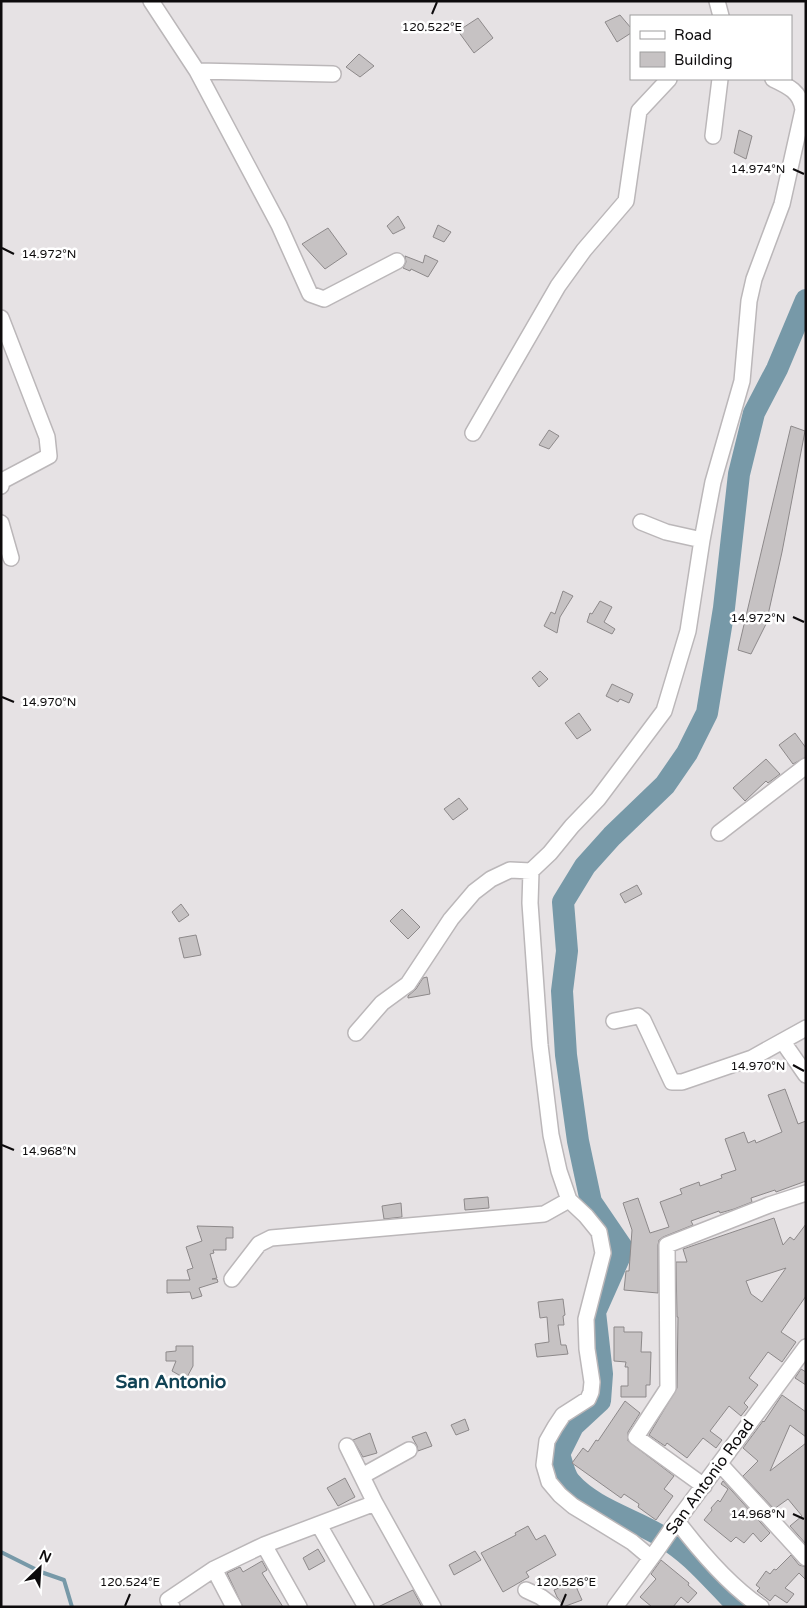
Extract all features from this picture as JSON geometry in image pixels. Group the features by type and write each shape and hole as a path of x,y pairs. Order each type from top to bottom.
{"street":[{"path":"151,1 197,71 279,225 310,294 324,298 396,261"},
{"path":"718,1 720,15"},
{"path":"197,71 332,74"},
{"path":"473,433 558,286 584,250 626,201 639,112 667,80"},
{"path":"713,136 720,80"},
{"path":"654,1554 573,1506 549,1482 544,1466 547,1441 554,1427 563,1415 588,1398 591,1392 592,1382 587,1349 586,1319 603,1252 599,1232 569,1200 559,1171 551,1135 540,1045 530,903 531,871 550,853 598,799 664,712 688,631 713,482 742,381 749,301 754,279 782,204 803,110 802,100 798,94 792,88 775,80"},
{"path":"1,318 47,437 49,456 2,481 1,486"},
{"path":"1,522 11,558"},
{"path":"641,522 666,532 702,540"},
{"path":"719,833 806,766"},
{"path":"356,1033 382,1003 408,984 451,919 474,892 491,879 510,870 531,871"},
{"path":"614,1021 638,1016 643,1020 672,1082 682,1082 752,1058 806,1028"},
{"path":"783,1042 806,1075"},
{"path":"704,1486 636,1436 668,1388 667,1245 769,1205 806,1193"},
{"path":"232,1279 259,1244 271,1238 544,1214 569,1200"},
{"name":"San Antonio Road","path":"623,1604 675,1523 806,1346"},
{"path":"347,1446 375,1503 433,1607"},
{"path":"362,1476 409,1450"},
{"path":"720,1464 806,1558"},
{"path":"172,1607 168,1600 214,1570 264,1545 319,1526 375,1503"},
{"path":"675,1523 720,1570 761,1607"},
{"path":"319,1526 366,1607"},
{"path":"264,1545 299,1607"},
{"path":"214,1570 234,1607"},
{"path":"526,1590 541,1597 554,1607"}],"building":[{"path":"620,15 630,27 630,34 617,42 605,22"},
{"path":"478,18 493,38 474,53 458,31"},
{"path":"359,54 374,66 360,77 346,67"},
{"path":"739,130 752,136 746,159 734,153"},
{"path":"398,216 405,228 393,234 387,226"},
{"path":"438,225 451,232 444,242 433,237"},
{"path":"328,228 347,254 325,269 302,244"},
{"path":"425,255 438,261 428,277 411,269 410,271 403,268 406,262 405,256 423,263"},
{"path":"791,426 805,431 766,624 751,654 738,650"},
{"path":"549,430 559,436 549,449 539,445"},
{"path":"563,591 573,596 560,617 557,633 544,626 551,612 555,614"},
{"path":"600,601 612,607 604,622 615,629 612,634 587,622 590,613 592,614"},
{"path":"540,671 548,679 539,687 532,678"},
{"path":"612,684 633,694 629,703 620,699 618,702 606,696"},
{"path":"579,713 591,730 577,739 565,723"},
{"path":"795,733 806,748 806,757 793,764 779,745"},
{"path":"766,759 780,774 768,783 766,781 745,801 733,788"},
{"path":"459,798 468,809 453,820 444,809"},
{"path":"637,885 642,894 625,903 620,894"},
{"path":"181,904 189,915 179,922 172,912"},
{"path":"402,909 420,927 408,939 390,921"},
{"path":"196,935 201,955 184,958 179,938"},
{"path":"427,977 430,994 408,998 423,978"},
{"path":"785,1089 798,1124 806,1121 806,1181 776,1192 775,1190 751,1198 752,1202 734,1209 720,1213 719,1211 691,1221 693,1225 663,1237 659,1240 658,1245 658,1293 624,1290 626,1271 629,1271 632,1230 623,1203 638,1198 650,1233 669,1227 660,1202 682,1194 680,1189 699,1182 700,1186 722,1178 721,1175 736,1170 725,1139 744,1132 748,1143 755,1140 756,1143 782,1132 768,1095"},
{"path":"488,1197 489,1208 465,1210 464,1199"},
{"path":"401,1203 402,1217 384,1219 382,1206"},
{"path":"774,1218 783,1245 790,1237 794,1240 806,1224 806,1296 781,1332 796,1342 782,1362 768,1352 749,1378 758,1385 744,1403 748,1407 741,1416 729,1406 710,1431 722,1440 716,1448 703,1438 687,1458 667,1443 665,1446 649,1435 677,1388 678,1317 676,1262 687,1262 683,1249","holes":["786,1268 762,1302 751,1294 746,1281"]},
{"path":"197,1226 233,1227 233,1238 226,1238 226,1250 213,1250 214,1253 210,1254 217,1278 212,1279 217,1279 218,1282 199,1288 202,1296 192,1299 190,1292 167,1293 167,1280 190,1280 187,1270 193,1268 186,1247 202,1241"},
{"path":"563,1299 564,1325 558,1325 561,1345 566,1345 568,1354 537,1357 535,1344 549,1342 547,1317 540,1318 538,1302"},
{"path":"614,1327 624,1327 624,1332 642,1332 641,1352 651,1352 650,1385 646,1385 646,1397 621,1397 621,1386 628,1386 628,1367 625,1367 626,1362 614,1361"},
{"path":"176,1346 193,1346 193,1366 186,1379 172,1371 176,1361 166,1361 166,1352 176,1351"},
{"path":"801,1369 806,1372 806,1385 795,1378"},
{"path":"782,1395 806,1412 806,1437 790,1425 770,1471 806,1443 806,1544 790,1526 802,1516 788,1499 774,1509 743,1476 758,1461 743,1448 764,1422"},
{"path":"625,1401 640,1413 628,1432 628,1441 674,1476 664,1489 673,1496 656,1520 638,1507 639,1504 624,1494 621,1498 572,1463 583,1448 588,1452 596,1440 598,1441"},
{"path":"465,1419 469,1430 456,1435 451,1425"},
{"path":"426,1432 432,1446 418,1451 412,1437"},
{"path":"370,1433 377,1453 363,1457 353,1440"},
{"path":"345,1478 355,1497 338,1506 327,1488"},
{"path":"723,1481 770,1533 761,1542 753,1533 744,1543 736,1537 731,1542 704,1520 712,1510 711,1508 718,1500 720,1502 728,1489 721,1484"},
{"path":"528,1526 536,1540 545,1535 556,1555 526,1572 529,1577 503,1592 481,1553 516,1535 515,1533"},
{"path":"318,1549 325,1561 309,1570 303,1558"},
{"path":"475,1551 481,1560 454,1575 449,1565"},
{"path":"791,1555 799,1565 806,1567 806,1580 799,1573 785,1588 794,1594 787,1603 775,1595 770,1601 757,1591 760,1588 756,1585 766,1571 770,1574"},
{"path":"661,1560 689,1583 688,1585 697,1593 688,1603 681,1597 673,1607 652,1607 640,1597 656,1579 651,1574"},
{"path":"262,1561 267,1570 262,1573 283,1607 243,1607 227,1573 240,1567 243,1572"},
{"path":"574,1582 582,1600 563,1607 554,1590"},
{"path":"413,1590 422,1607 378,1607"}],"waterway":[{"path":"739,1607 699,1565 672,1543 647,1528 592,1501 580,1492 568,1479 559,1454 573,1426 600,1401 602,1374 595,1312 623,1249 591,1202 578,1141 566,1055 562,991 567,951 563,902 585,866 612,836 665,785 687,753 707,713 724,608 739,474 754,413 777,369 806,300"},
{"path":"1,1552 41,1572 64,1580 72,1607"}],"district":[{"name":"San Antonio","path":"171,1382"}]}
